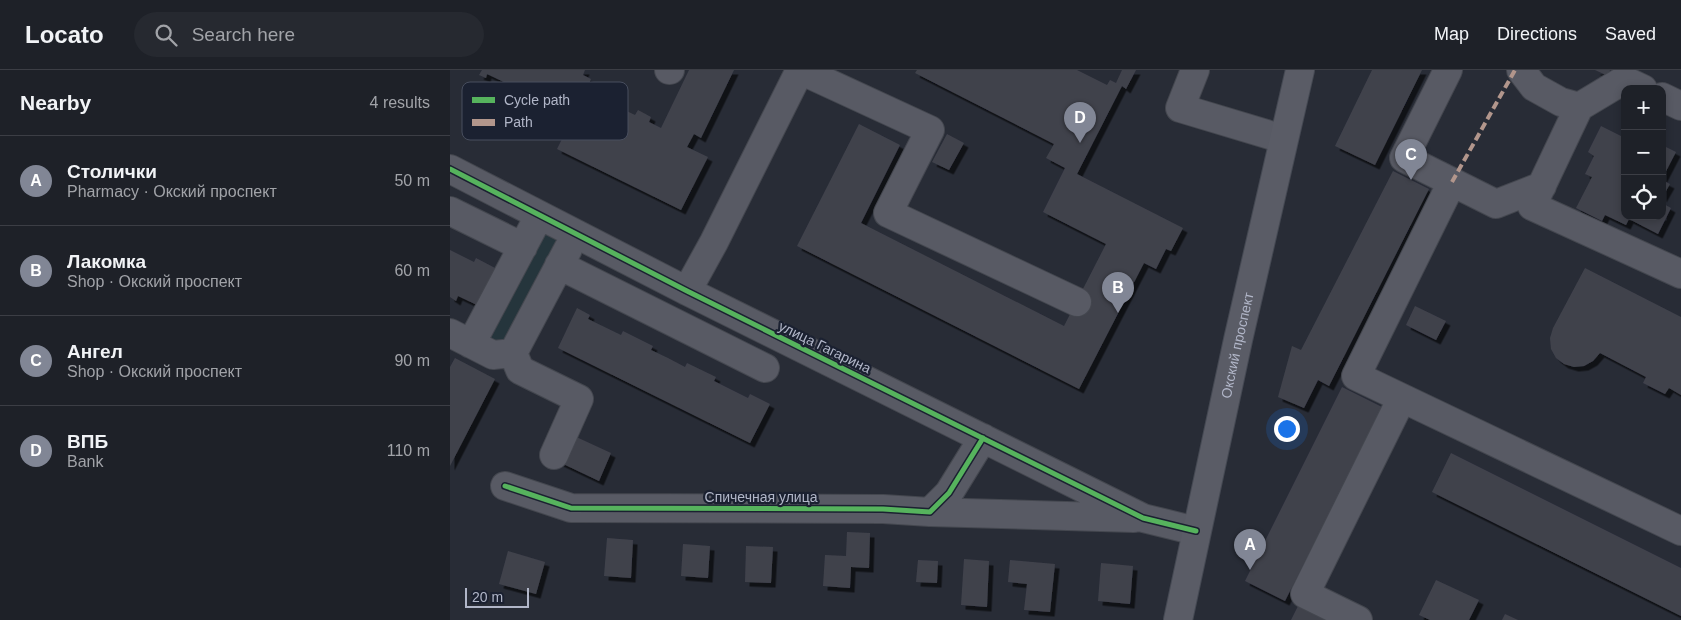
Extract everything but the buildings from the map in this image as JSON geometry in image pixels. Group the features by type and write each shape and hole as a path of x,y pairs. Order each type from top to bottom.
{"main road":[{"name":"Окский проспект","path":"1178,620 1196,531 1300,70"}],"street":[{"path":"687,291 714,242 800,70 930,130 888,213 1077,302"},
{"path":"1195,70 1180,108 1284,139"},
{"path":"1448,70 1404,158 1496,204 1542,186"},
{"path":"1521,70 1534,87 1561,102 1579,107"},
{"path":"1635,85 1624,80 1579,107 1532,206 1681,274"},
{"path":"1666,99 1681,106"},
{"name":"улица Гагарина","path":"450,169 687,291 1143,518 1196,531"},
{"path":"1452,182 1356,376 1681,531"},
{"path":"450,211 523,247"},
{"path":"513,354 493,355 460,339 523,247 539,216"},
{"path":"513,354 576,234"},
{"path":"559,265 765,368"},
{"path":"513,354 520,370 579,399 554,455"},
{"path":"1358,620 1305,594 1402,398"},
{"path":"930,512 949,494 982,438"},
{"name":"Спичечная улица","path":"505,486 571,508 883,509 1143,518"}],"shaded area":[{"path":"543,228 564,239 504,347 485,337"}],"marked path":[{"path":"1452,182 1515,70"}],"cycle path":[{"path":"450,169 687,291 1143,518 1196,531"},
{"path":"505,486 571,508 883,509 930,512 949,493 983,438"}],"place":[{"name":"ВПБ","path":"1080,143"},
{"name":"Ангел","path":"1411,180"},
{"name":"Лакомка","path":"1118,313"},
{"name":"Столички","path":"1250,570"}]}
